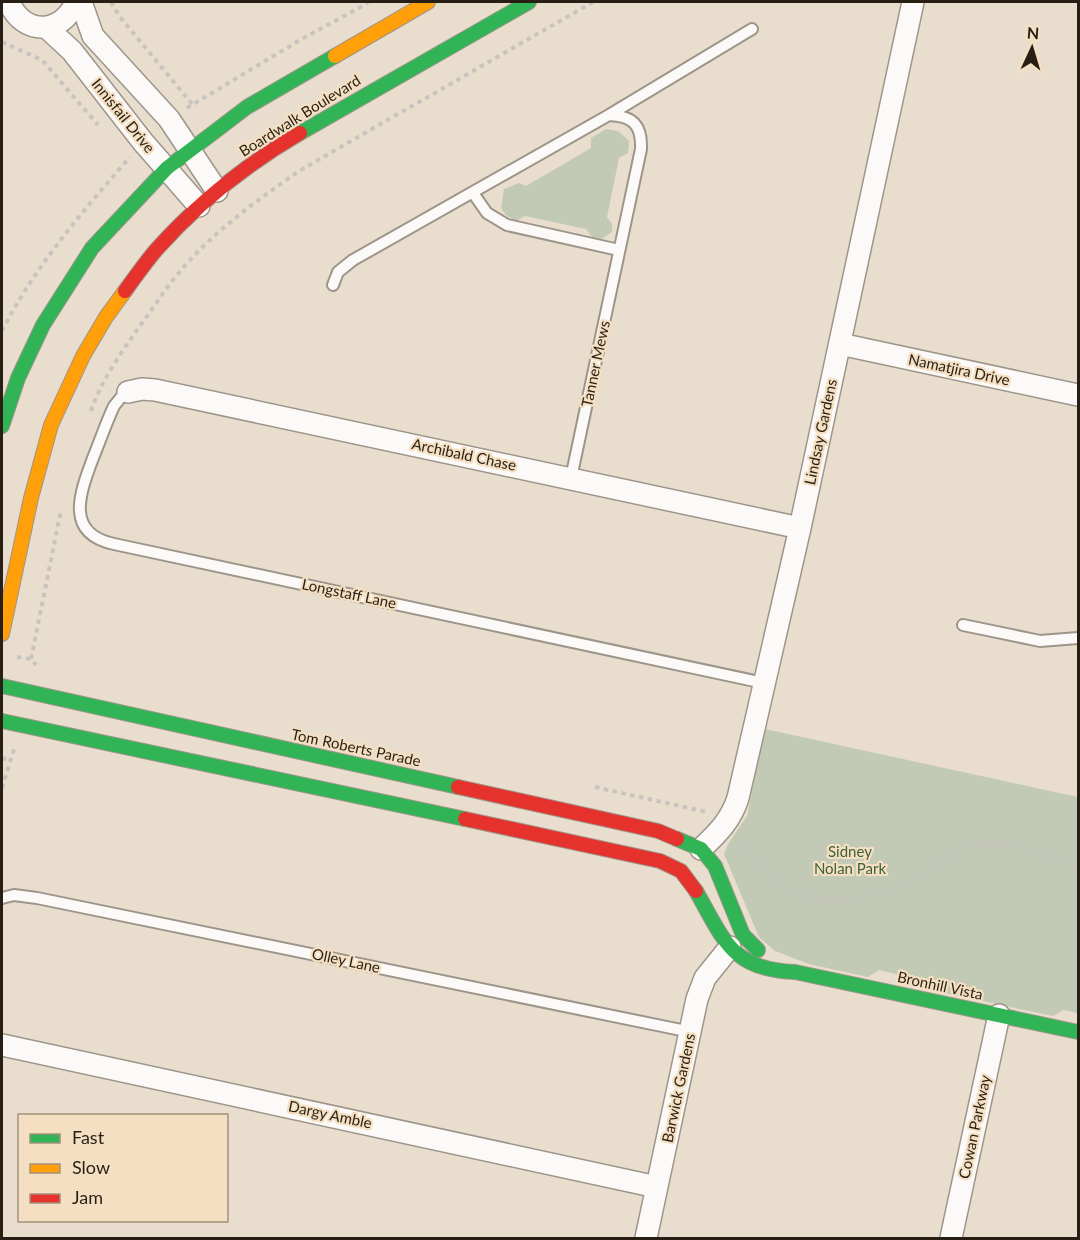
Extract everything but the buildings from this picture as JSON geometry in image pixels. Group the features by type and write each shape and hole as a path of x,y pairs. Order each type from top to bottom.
{"street":[{"path":"8,4 27,24 46,27 65,19 76,2"},
{"name":"Innisfail Drive","path":"81,2 93,36 169,119 217,191"},
{"path":"2,426 18,378 43,324 92,248 167,168 247,107 428,2"},
{"name":"Boardwalk Boulevard","path":"2,634 19,549 51,425 83,356 106,317 161,244 217,191 283,143 529,2"},
{"name":"Lindsay Gardens","path":"691,860 719,832 735,809 800,528 913,2"},
{"name":"Innisfail Drive","path":"46,27 72,51 143,142 199,206"},
{"name":"Namatjira Drive","path":"840,344 1078,395"},
{"name":"Archibald Chase","path":"128,392 142,389 155,390 800,528"},
{"name":"Tom Roberts Parade","path":"2,686 660,861 691,860"},
{"name":"Tom Roberts Parade","path":"2,721 658,831 691,860"},
{"name":"Bronhill Vista","path":"737,941 715,866 691,860 695,889 723,940 737,941 758,949 795,972 1078,1032"},
{"name":"Barwick Gardens","path":"646,1239 701,987 705,978 737,941"},
{"name":"Cowan Parkway","path":"951,1239 999,1015"},
{"name":"Dargy Amble","path":"2,1045 657,1187"}],"lane":[{"path":"333,285 338,272 353,260 609,115 752,28"},
{"name":"Tanner Mews","path":"571,478 641,149 638,127 631,120 609,115"},
{"path":"473,193 487,213 507,225 619,250"},
{"name":"Longstaff Lane","path":"128,392 114,406 82,488 81,522 97,539 765,683"},
{"path":"963,625 1040,640 1078,638"},
{"name":"Olley Lane","path":"2,898 14,895 48,900 691,1032"}],"path":[{"path":"111,2 120,17 192,104"},
{"path":"87,421 94,401 132,337 178,274 216,235 268,192 299,171 593,2"},
{"path":"2,42 42,60 99,126"},
{"path":"121,151 128,160"},
{"path":"31,659 63,501"},
{"path":"2,758 11,760"}],"green space":[{"path":"606,129 618,131 629,141 628,153 619,158 607,217 612,224 612,232 601,239 592,237 586,229 525,216 516,221 506,215 501,208 504,189 519,183 526,186 591,148 591,138"},
{"name":"Sidney Nolan Park","path":"765,729 1078,797 1078,1013 1063,1010 1053,1016 921,988 917,979 879,970 868,977 809,964 775,951 759,937 724,854 747,816"}],"traffic: fast":[{"path":"300,133 529,2"},
{"path":"2,426 18,378 43,325 92,248 167,168 247,107 335,56"},
{"path":"2,686 458,787"},
{"path":"2,721 465,819"},
{"path":"677,839 701,849 715,866 743,935 758,950"},
{"path":"696,891 714,924 732,949 757,965 1078,1032"}],"traffic: slow":[{"path":"335,56 428,2"},
{"path":"2,634 31,498 51,425 83,356 106,317 125,291"}],"traffic: jam":[{"path":"125,291 156,250 188,217 242,172 300,133"},
{"path":"458,787 658,831 677,839"},
{"path":"465,819 660,861 681,871 696,891"}]}
